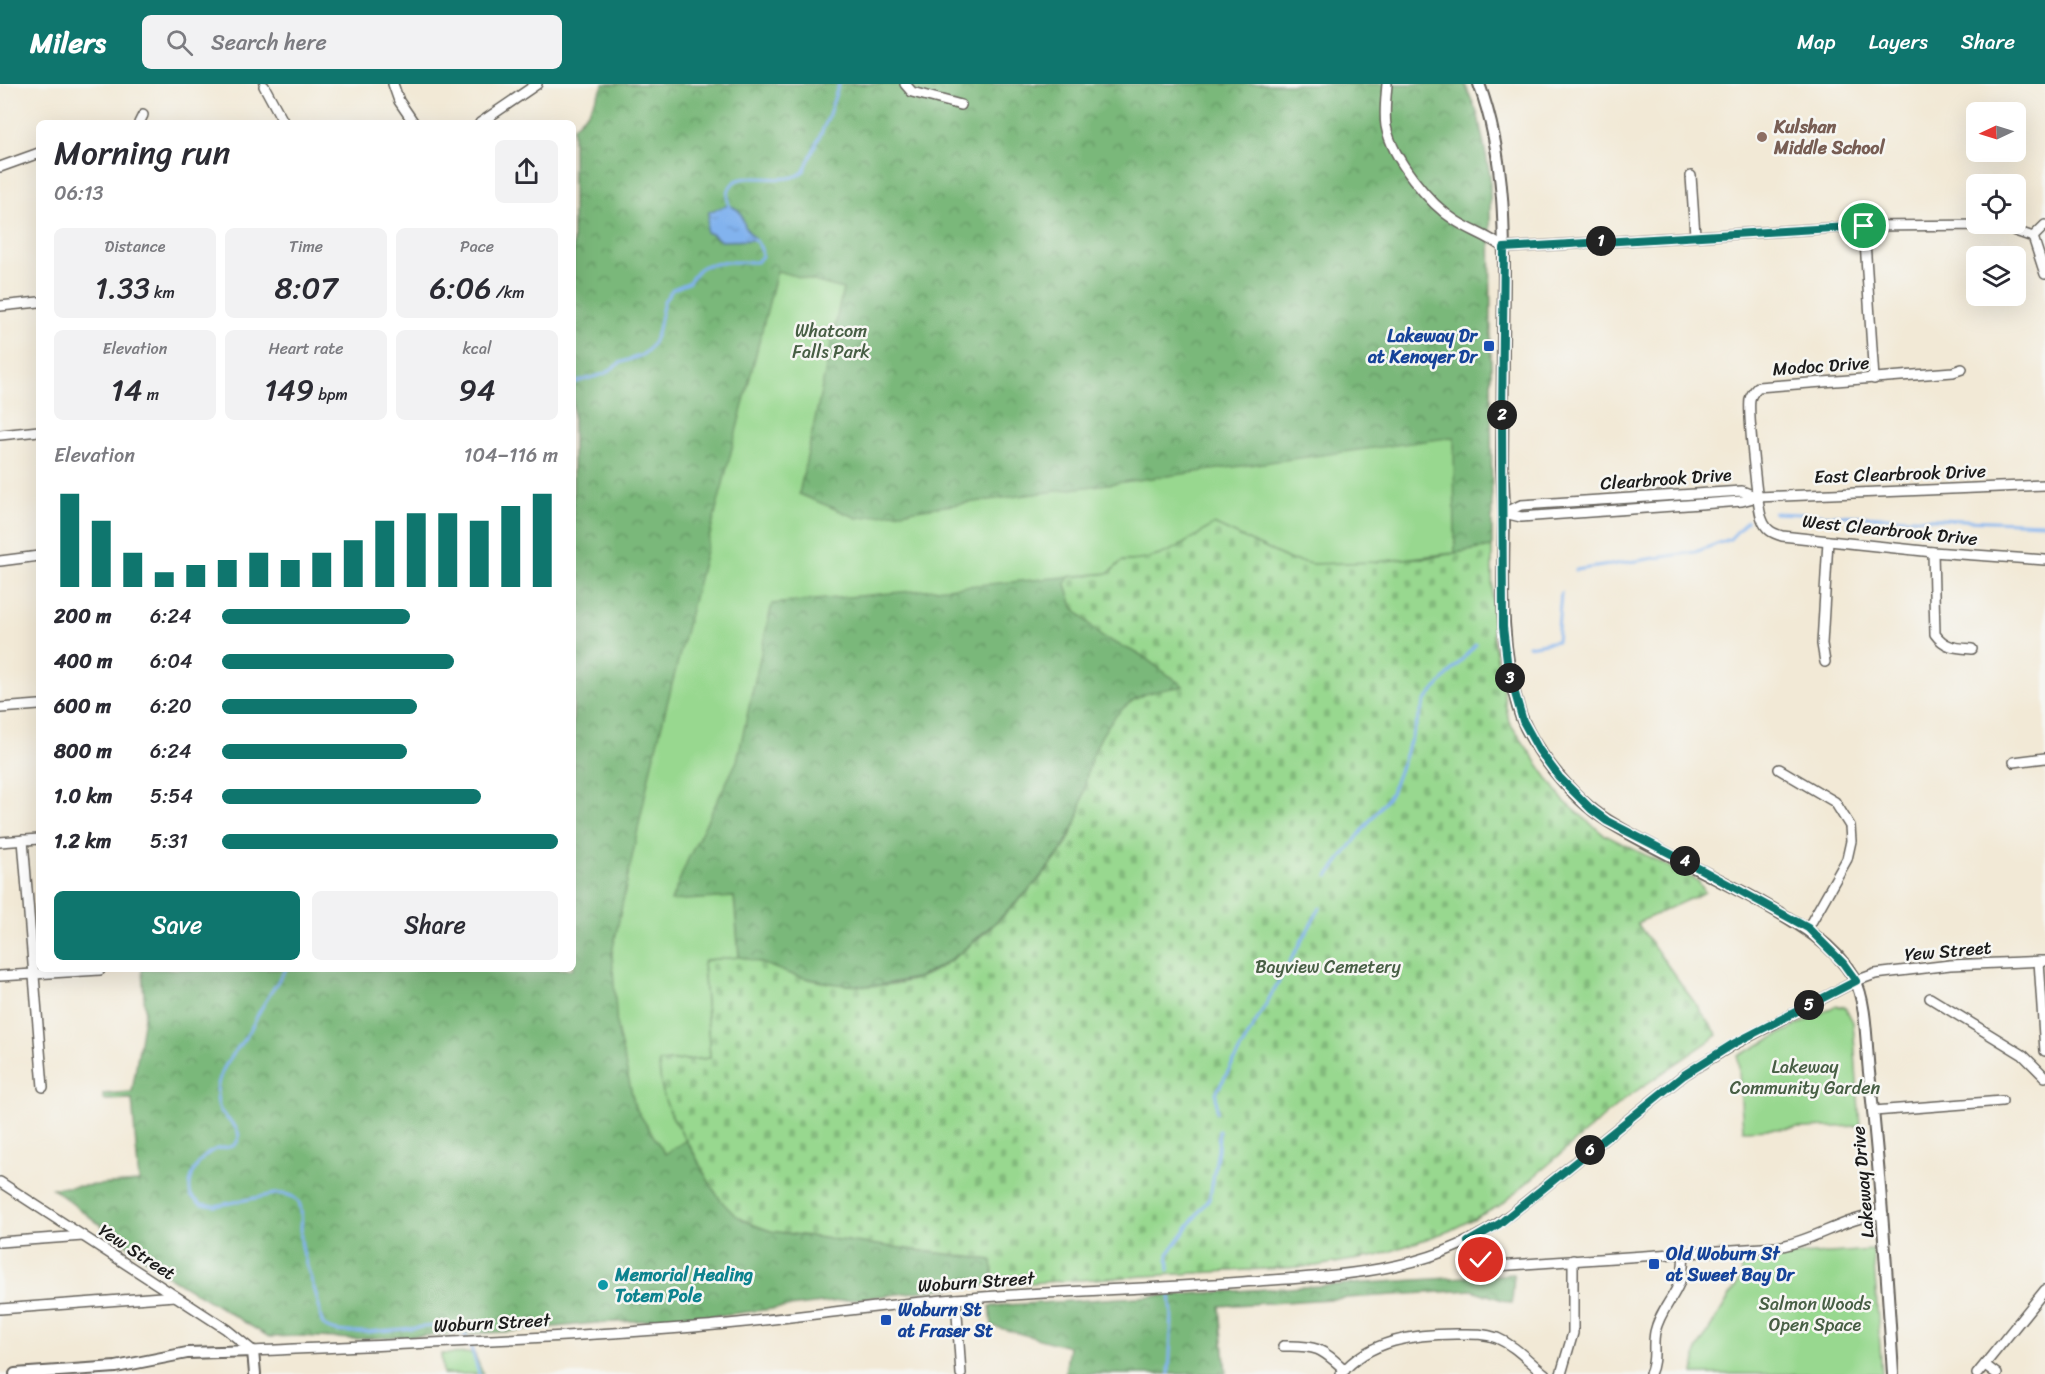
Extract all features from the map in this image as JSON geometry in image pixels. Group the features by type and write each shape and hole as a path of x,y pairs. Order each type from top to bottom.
{"main road":[{"name":"Lakeway Drive","path":"1479,84 1487,105 1501,174 1504,248 1503,616 1508,669 1523,721 1539,750 1559,777 1591,809 1607,821 1808,928 1843,963 1856,981 1862,1001 1874,1111 1893,1374"},
{"name":"Woburn Street","path":"15,1374 115,1370 187,1353 253,1351"},
{"path":"253,1351 255,1374"}],"street":[{"path":"393,84 399,101 412,120"},
{"path":"484,120 537,84"},
{"path":"905,84 912,92 962,105"},
{"path":"1387,84 1388,132 1399,158 1439,208 1454,220 1488,236 1504,248 1864,226 1998,225 2033,237"},
{"path":"264,86 282,120"},
{"path":"0,166 36,154"},
{"path":"1691,176 1695,235"},
{"path":"2033,237 2045,225"},
{"path":"1864,226 1874,379"},
{"path":"2033,237 2045,274"},
{"path":"0,306 36,302"},
{"name":"Modoc Drive","path":"1757,497 1750,398 1758,387 1874,379 1953,372 1962,369"},
{"path":"0,435 36,431"},
{"name":"East Clearbrook Drive","path":"1757,497 2045,485"},
{"name":"Clearbrook Drive","path":"1504,513 1521,517 1612,512 1742,501 1757,497"},
{"name":"West Clearbrook Drive","path":"1757,497 1762,522 1770,532 1782,536 1933,552 2045,560"},
{"path":"1825,662 1822,644 1828,542"},
{"path":"1933,552 1935,634 1949,648 1972,649"},
{"path":"0,561 36,556"},
{"path":"0,708 36,705"},
{"path":"2014,762 2045,758"},
{"path":"1779,769 1835,801 1850,826 1851,841 1847,859 1808,928"},
{"path":"0,842 36,839"},
{"path":"23,840 43,1087"},
{"path":"2042,961 2045,1051"},
{"name":"Yew Street","path":"1856,981 1875,974 1950,965 2042,961"},
{"path":"0,976 66,972"},
{"name":"Woburn Street","path":"253,1351 490,1341 698,1327 956,1299 1222,1284 1367,1273 1422,1260 1468,1242 1499,1224 1684,1075 1733,1044 1856,981"},
{"path":"1930,998 2023,1055 2045,1077"},
{"path":"1874,1111 2002,1101"},
{"name":"Yew Street","path":"0,1182 226,1329 253,1351"},
{"path":"1468,1242 1477,1256 1492,1265 1683,1253 1789,1245 1869,1215 1883,1214"},
{"path":"0,1242 83,1236"},
{"path":"1650,1374 1656,1356 1655,1332 1683,1278 1683,1253"},
{"path":"1562,1374 1573,1333 1572,1260"},
{"path":"1977,1374 2045,1290"},
{"path":"0,1308 175,1296"},
{"path":"956,1299 961,1374"},
{"path":"1283,1346 1314,1347 1326,1352 1343,1372 1374,1349 1405,1338 1478,1334 1509,1344 1545,1374"},
{"path":"1985,1365 1997,1374"}],"green space":[{"name":"Whatcom Falls Park","path":"604,84 1465,84 1478,115 1490,175 1492,547 1425,558 1214,524 1185,544 1136,562 1099,634 1141,655 1184,686 1142,696 1083,798 1077,821 1062,850 1033,886 999,919 961,952 917,978 880,985 859,986 839,985 796,976 739,957 734,897 671,902 669,1114 715,1192 753,1225 771,1231 993,1260 994,1285 965,1286 696,1318 596,1323 506,1332 352,1339 269,1337 166,1275 52,1188 139,1182 132,1099 103,1100 103,1094 132,1092 145,1010 142,972 576,972 576,124 588,112"},
{"path":"777,271 843,289 799,494 857,518 1454,437 1455,553 1376,562 1313,564 1291,560 1214,524 1160,555 1135,561 1122,561 1109,573 772,604 737,761 688,859 671,901 734,897 739,957 706,960 703,963 710,1058 659,1062 666,1103 686,1140 665,1154 635,1107 617,1028 612,953 651,767"},
{"name":"Bayview Cemetery","path":"1214,524 1291,560 1425,558 1492,547 1493,638 1509,722 1563,800 1603,834 1698,881 1705,892 1637,923 1718,1035 1626,1098 1501,1205 1449,1231 1377,1256 1316,1266 994,1285 992,1260 771,1231 739,1217 719,1197 693,1151 670,1117 664,1099 658,1062 710,1058 703,963 706,960 738,957 821,982 853,986 885,985 916,979 933,971 974,943 1034,885 1064,848 1078,817 1091,759 1101,737 1115,717 1123,708 1143,695 1183,686 1141,655 1102,637 1073,607 1066,584 1068,577 1109,573 1122,561 1135,561 1159,555 1182,545"},
{"name":"Lakeway Community Garden","path":"1835,1006 1845,1007 1853,1022 1860,1126 1743,1130 1738,1056"},
{"name":"Salmon Woods Open Space","path":"1873,1250 1882,1374 1694,1374 1697,1350 1742,1276 1741,1259"},
{"path":"1514,1274 1512,1303 1472,1290 1220,1306 1226,1374 1065,1374 1069,1347 992,1326 990,1306"},
{"path":"474,1353 483,1374 443,1374 441,1354"}],"water":[{"path":"728,205 740,212 748,232 755,240 721,241 706,232 709,212"}],"waterway":[{"path":"729,208 728,192 733,183 742,179 794,177 804,171 827,120 839,84"},
{"path":"576,382 604,374 620,363 642,355 653,343 664,301 673,289 688,283 704,266 726,262 757,262 762,256 758,244 753,239"},
{"path":"1774,513 2045,523"},
{"path":"1576,570 1695,552 1730,539 1747,521"},
{"path":"1528,646 1557,641 1561,593"},
{"path":"1328,876 1391,793 1425,701 1476,644"},
{"path":"1217,1112 1216,1093 1320,908"},
{"path":"284,972 249,1032 228,1060 218,1083 219,1108 236,1128 238,1140 231,1147 214,1150 203,1158 192,1176 191,1196 201,1204 215,1206 275,1194 288,1195 297,1200 301,1211 301,1239 304,1256 317,1297 321,1320 326,1327 335,1331 367,1332 453,1325 460,1329 467,1338"},
{"path":"1169,1270 1168,1254 1210,1197 1219,1131"},
{"path":"1169,1374 1172,1316 1170,1294"},
{"path":"470,1344 479,1374"}],"place":[{"name":"Kulshan Middle School","path":"1762,137"},
{"name":"Lakeway Dr at Kenoyer Dr","path":"1489,346"},
{"name":"Old Woburn St at Sweet Bay Dr","path":"1654,1264"},
{"name":"Memorial Healing Totem Pole","path":"603,1285"},
{"name":"Woburn St at Fraser St","path":"886,1320"}],"route":[{"path":"1481,1260 1468,1242 1499,1224 1684,1075 1733,1044 1856,981 1843,963 1808,928 1607,821 1591,809 1559,777 1539,750 1523,721 1508,669 1503,627 1504,248 1864,226"}]}
